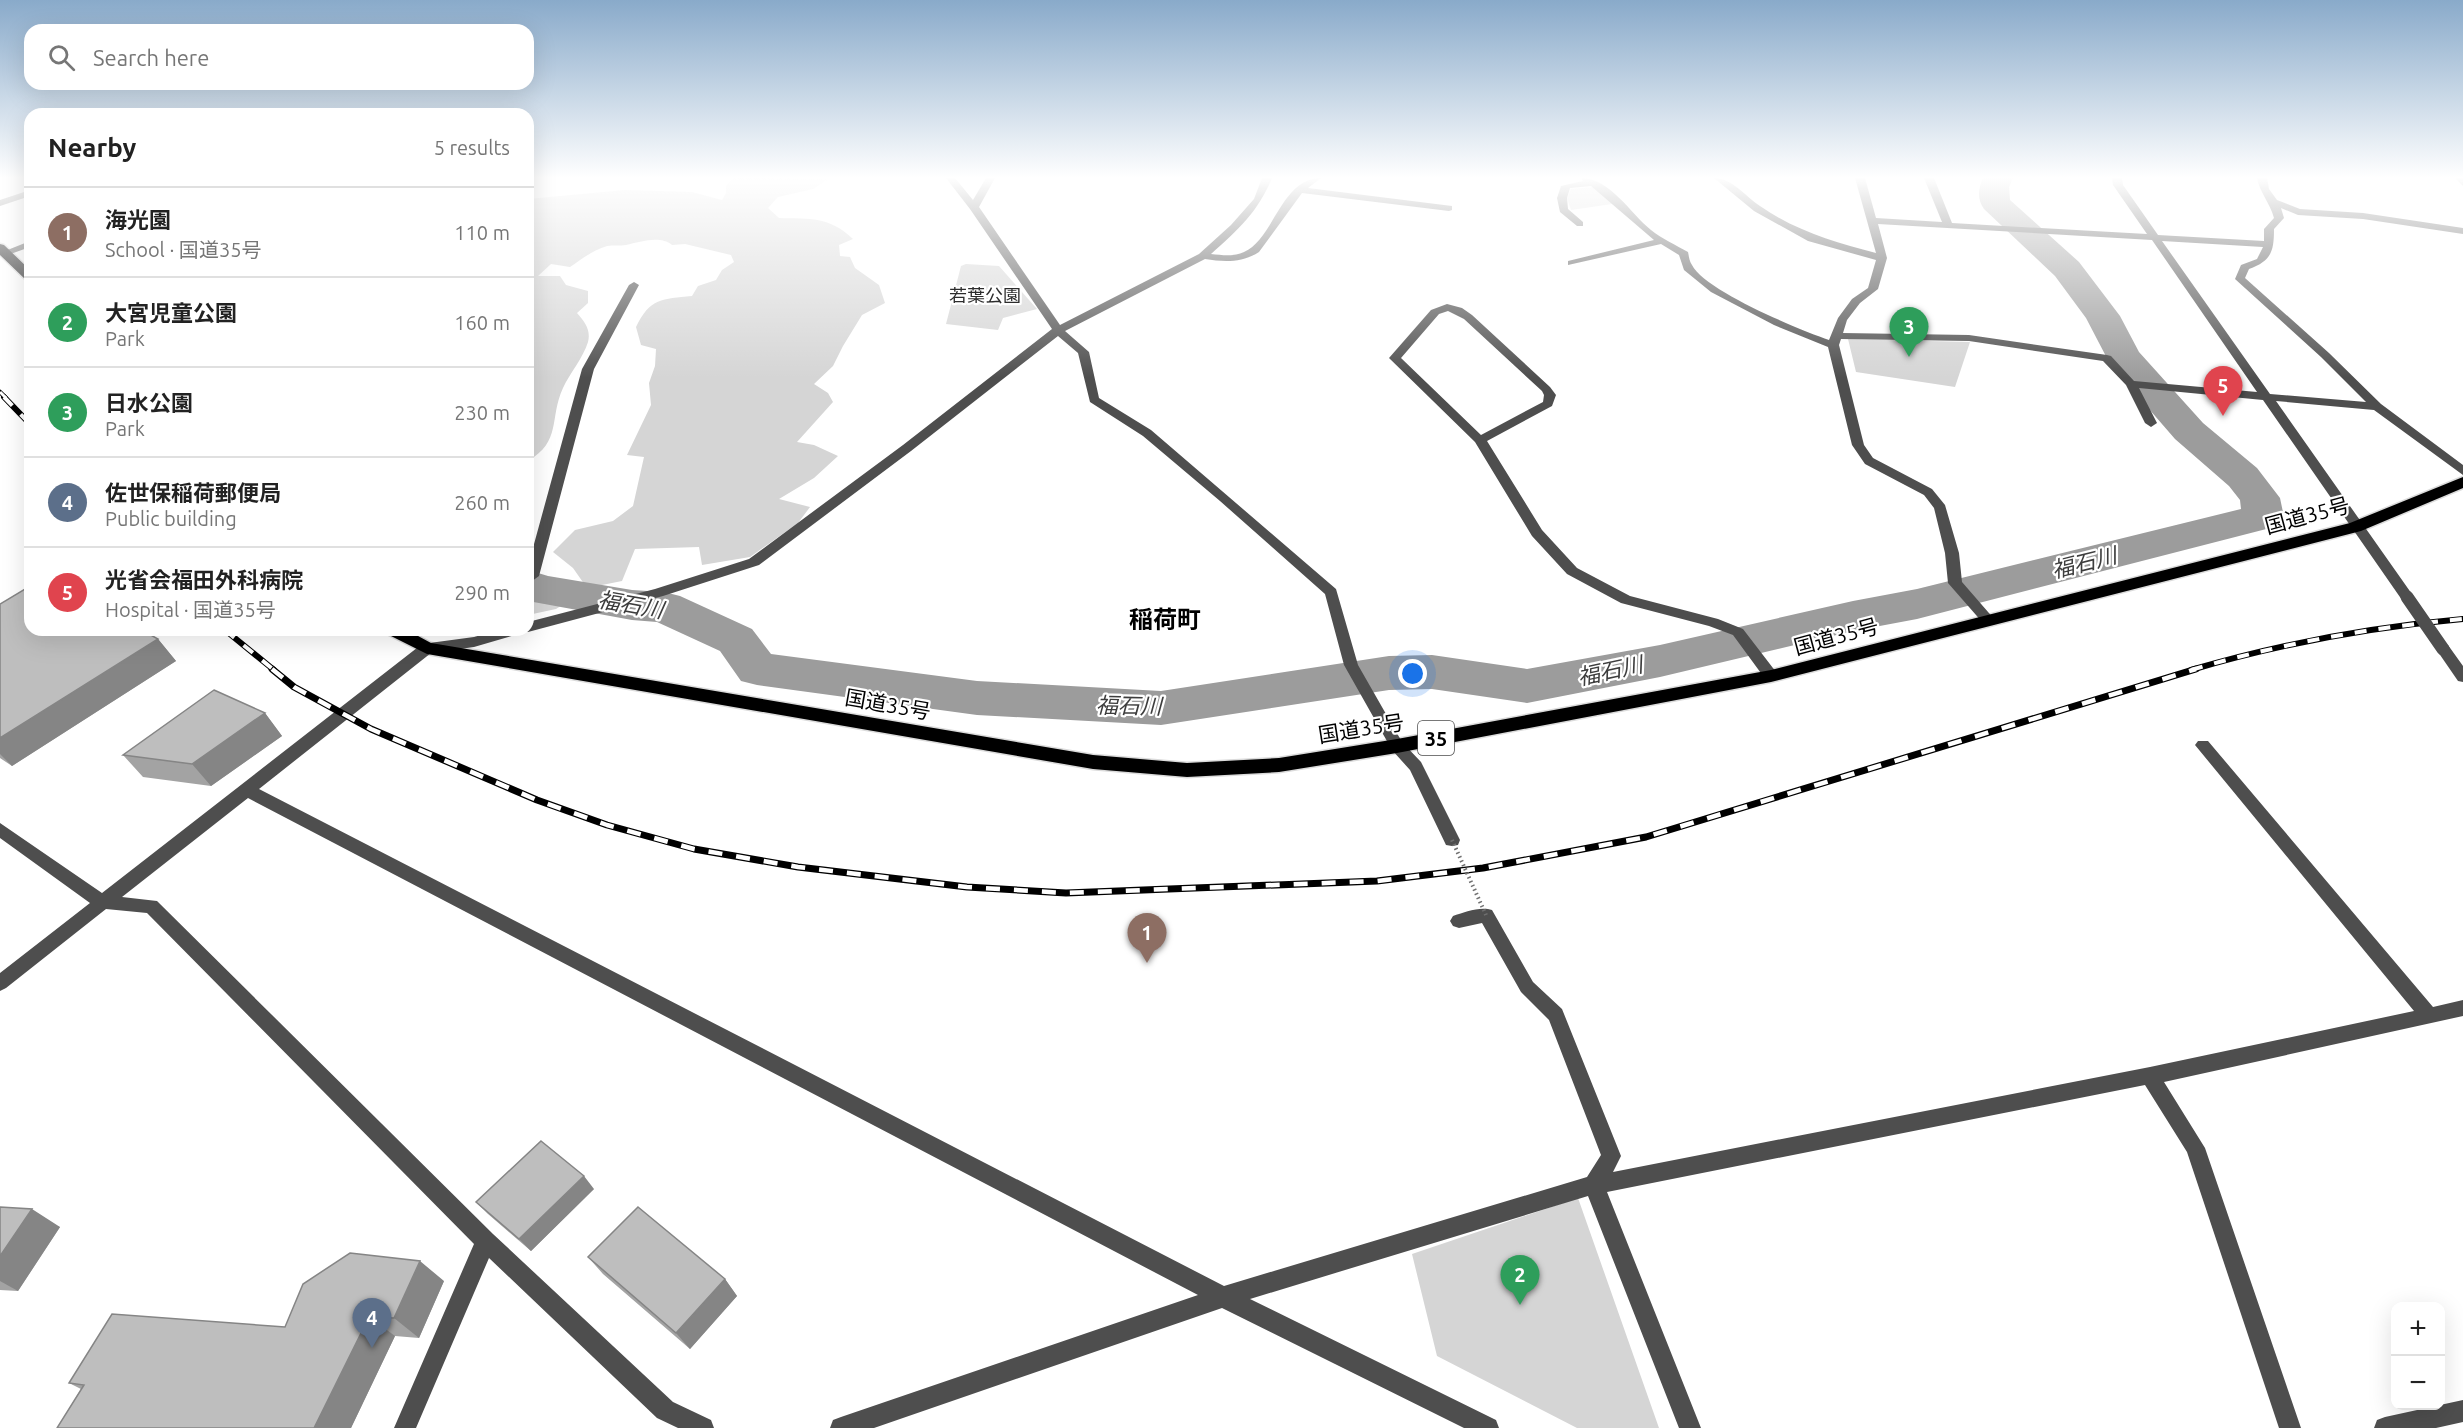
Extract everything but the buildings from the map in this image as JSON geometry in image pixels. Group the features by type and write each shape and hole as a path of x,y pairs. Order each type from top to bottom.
{"highway":[{"path":"3,250 24,271"},
{"name":"国道35号","path":"404,636 427,648 1093,762 1198,770 1279,765 1397,746 1771,676 2355,527 2463,482"}],"street":[{"path":"3,250 24,245"},
{"path":"1000,245 1058,330 1083,352 1094,400 1147,433 1225,498 1331,592 1352,665 1397,746 1416,766 1452,840"},
{"path":"534,625 658,593 754,561 907,448 1058,330 1203,256 1215,245"},
{"path":"1203,256 1226,259 1246,257 1259,245"},
{"path":"1572,263 1648,245"},
{"path":"1669,245 1684,254 1687,267 1709,285 1771,319 1834,341 1969,338 2107,358 2132,384 2151,423"},
{"path":"1833,245 1882,258"},
{"path":"1878,245 1882,258 1873,289 1856,301 1842,320 1834,341 1857,445 1869,461 1928,492 1940,508 1952,553 1955,583 1988,620"},
{"path":"2161,245 2267,395 2355,527 2463,677"},
{"path":"2269,245 2261,261 2245,267 2240,279 2325,355 2377,406 2463,471"},
{"path":"534,563 588,369 634,285"},
{"path":"1480,440 1548,404 1550,395 1468,317 1458,310 1447,307 1435,312 1395,358 1480,440 1537,533 1572,571 1626,600 1713,622 1738,632 1771,676"},
{"path":"2132,384 2377,406"},
{"path":"0,983 427,648 479,636"},
{"path":"2203,745 2428,1014"},
{"path":"248,790 1223,1297 1488,1428"},
{"path":"0,829 102,902 151,906 486,1241 665,1410 703,1428"},
{"path":"1459,921 1486,915 1527,987 1556,1015 1611,1156 1594,1185"},
{"path":"841,1428 1223,1297 1594,1185 2150,1076 2463,1008"},
{"path":"2150,1076 2195,1148 2290,1428"},
{"path":"1594,1185 1690,1428"},
{"path":"405,1428 486,1241"},
{"path":"2385,1428 2463,1411"}],"path":[{"path":"1452,840 1486,915"}],"green space":[{"path":"534,245 628,245 607,246 592,252 570,267 551,264 538,276 560,276 566,285 588,291 588,303 577,313 587,326 589,334 583,354 563,388 550,437 534,457"},
{"path":"688,245 840,245 840,256 850,257 855,268 879,285 885,303 862,315 833,366 814,384 828,393 833,402 797,442 814,445 838,456 814,478 779,499 810,507 798,523 750,557 702,565 699,547 635,549 622,581 587,588 573,568 553,552 575,530 613,521 633,506 644,457 627,455 651,405 649,383 655,366 656,349 641,345 636,327 646,310 652,305 665,299 692,296 698,286 716,280 722,270 734,262 731,255"},
{"name":"若葉公園","path":"966,264 999,266 1037,309 1003,318 998,330 946,324 961,266"},
{"path":"1848,339 1970,342 1955,387 1856,372"},
{"path":"534,594 564,604 556,609 534,614"},
{"path":"1578,1198 1659,1428 1577,1428 1437,1356 1412,1254"}],"waterway":[{"name":"福石川","path":"534,587 632,605 664,607 736,640 757,669 977,698 1161,708 1389,673 1432,672 1527,686 1660,661 1853,616 1917,604 2263,517 2260,498 2243,477 2189,431 2123,356 2103,316 2067,269 2039,245"}],"railway":[{"path":"0,392 6,398"},
{"path":"4,397 24,418"},
{"path":"2191,670 2258,652 2326,638 2463,619"},
{"path":"232,636 274,670"},
{"path":"272,669 294,687 371,729 537,800 607,825 694,849 798,867 967,887 1066,893 1377,881 1483,868 1646,837 2196,669"}],"place":[{"name":"日水公園","path":"1909,357"},
{"name":"光省会福田外科病院","path":"2223,416"},
{"name":"海光園","path":"1147,963"},
{"name":"大宮児童公園","path":"1520,1305"},
{"name":"佐世保稲荷郵便局","path":"372,1348"}],"district":[{"name":"稲荷町","path":"1165,619"}]}
